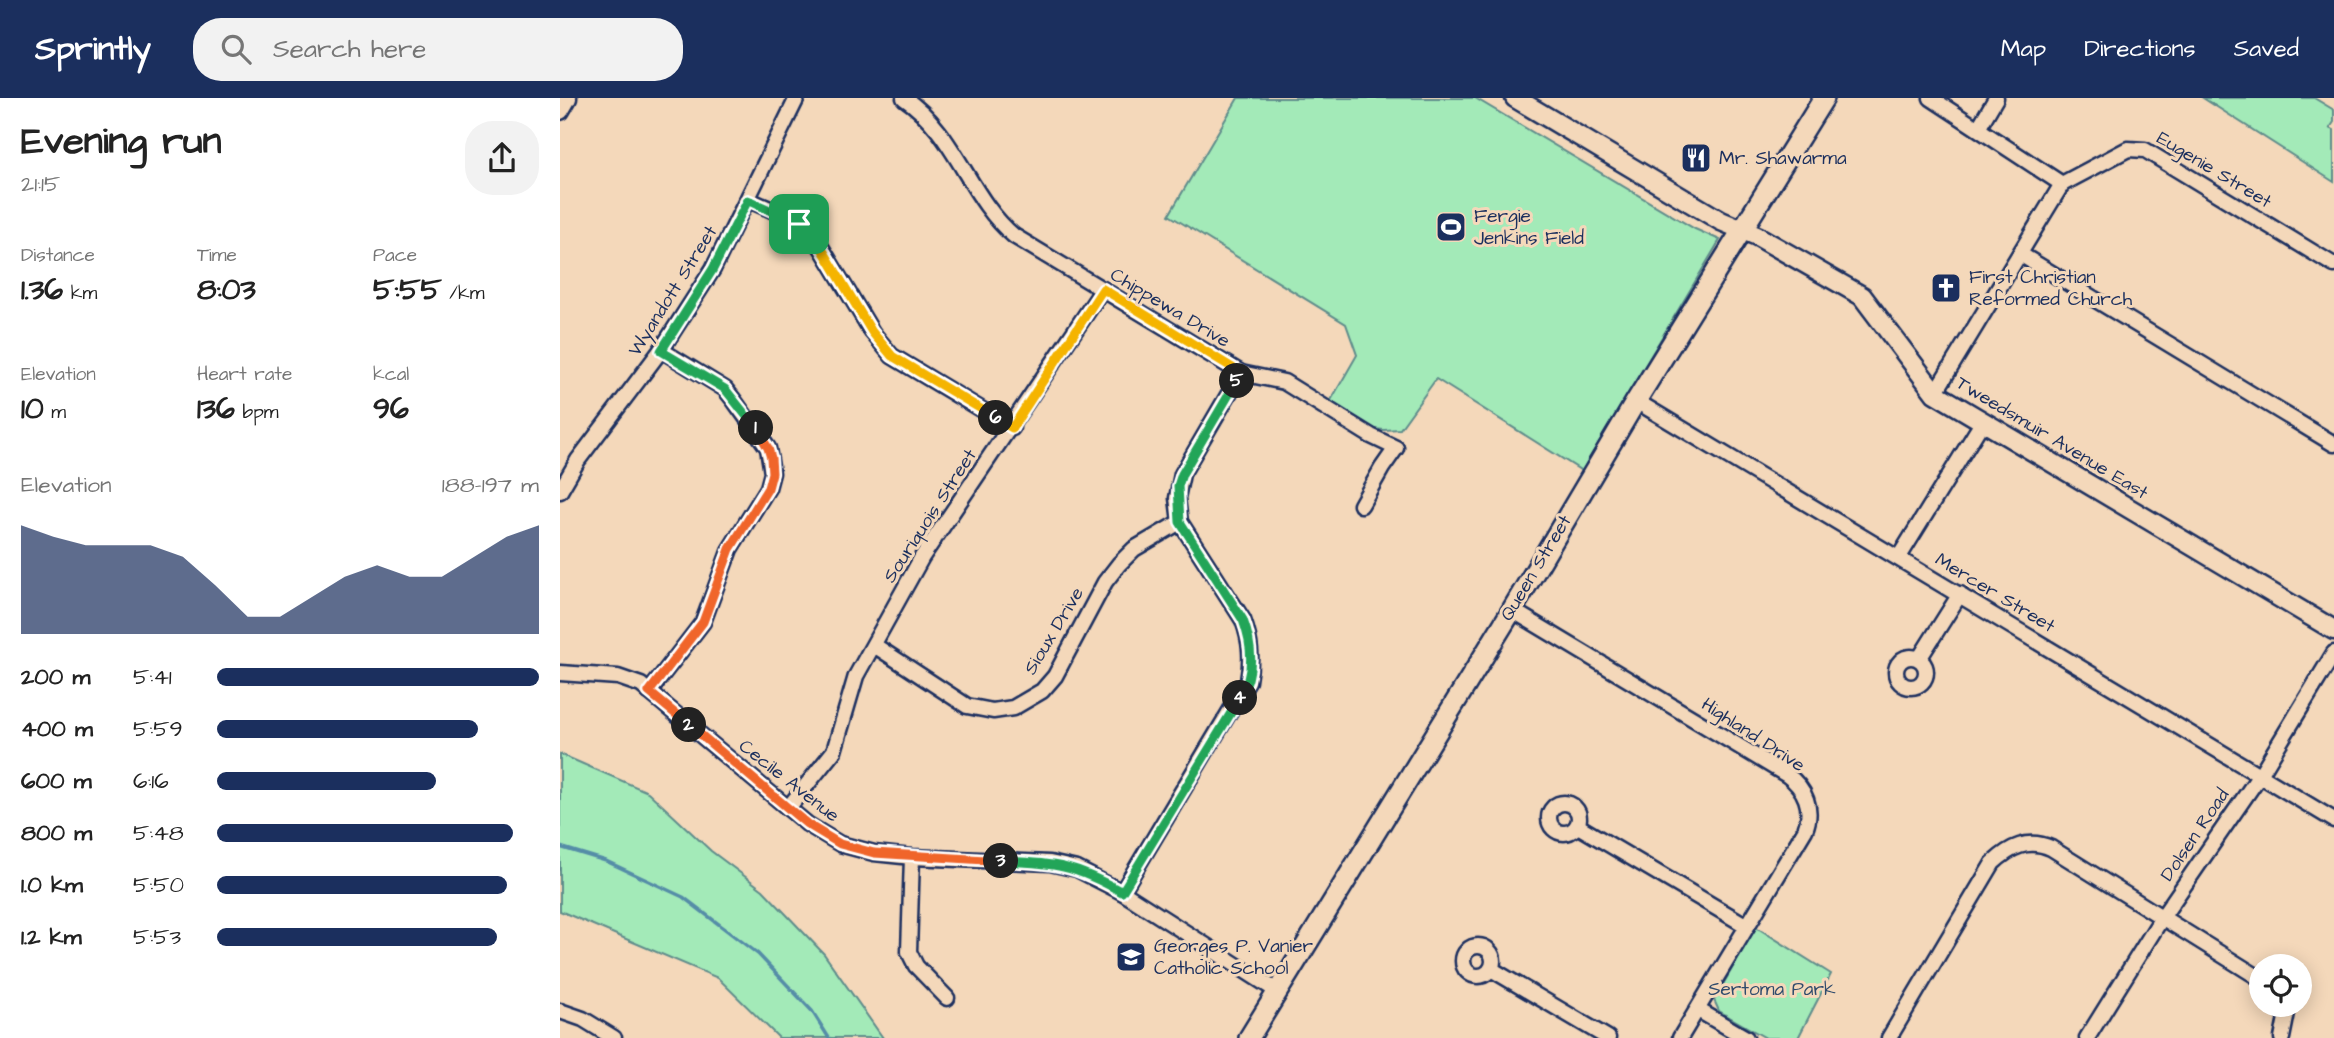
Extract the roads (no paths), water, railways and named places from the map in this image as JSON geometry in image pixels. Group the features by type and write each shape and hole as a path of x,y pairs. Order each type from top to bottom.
{"main road":[{"name":"Queen Street","path":"1249,1038 1512,610 1636,401 1824,98"}],"street":[{"path":"560,110 567,98"},
{"name":"Wyandott Street","path":"560,491 578,460 661,351 713,269 797,98"},
{"name":"Chippewa Drive","path":"904,98 937,127 991,214 1014,236 1241,373 1182,474 1178,486 1180,522 1243,620 1251,648 1250,670 1244,692 1122,892"},
{"name":"Tweedsmuir Avenue East","path":"1515,98 1712,215 1757,236 1862,296 1935,393 2334,630"},
{"path":"1930,98 1979,127 2062,184 1935,393"},
{"path":"1979,127 1996,98"},
{"name":"Eugenie Street","path":"2062,184 2128,149 2145,150 2334,265"},
{"path":"748,200 788,217 810,234 821,247 872,332 892,356 1012,428"},
{"path":"2020,254 2334,444"},
{"name":"Souriquois Street","path":"788,808 834,751 856,676 922,556 1012,428 1103,289"},
{"path":"649,692 703,622 730,549 768,488 772,473 768,448 725,389 661,351"},
{"path":"1241,373 1284,382 1371,436 1396,448 1361,505"},
{"name":"Mercer Street","path":"1636,401 2334,820"},
{"path":"1899,557 1983,421"},
{"name":"Sioux Drive","path":"874,645 967,706 993,711 1013,708 1042,691 1055,676 1105,582 1119,564 1134,549 1180,522"},
{"path":"1919,659 1960,594"},
{"name":"Highland Drive","path":"1512,610 1787,775 1802,790 1809,813 1807,825 1680,1038"},
{"name":"Dolsen Road","path":"2087,1038 2163,916 2260,775 2334,653"},
{"name":"Cecile Avenue","path":"560,673 618,677 641,685 807,824 840,844 874,853 1050,863 1077,869 1122,892 1277,992"},
{"path":"1578,826 1746,926"},
{"path":"1889,1038 1993,863 2003,853 2030,843 2051,848 2249,971"},
{"path":"912,857 909,952 916,966 947,998"},
{"path":"1491,969 1608,1038"},
{"path":"560,1010 583,1019 614,1038"},
{"path":"1698,1010 1746,1038"},
{"path":"2282,1038 2286,1017"}],"waterway":[{"path":"560,847 606,861 683,897 758,954 812,1011 829,1038"}],"place":[{"name":"Mr. Shawarma","path":"1696,158"},
{"name":"Fergie Jenkins Field","path":"1451,227"},
{"name":"First Christian Reformed Church","path":"1946,288"},
{"name":"Georges P. Vanier Catholic School","path":"1131,957"}],"park label":[{"name":"Sertoma Park","path":"1772,989"}]}
